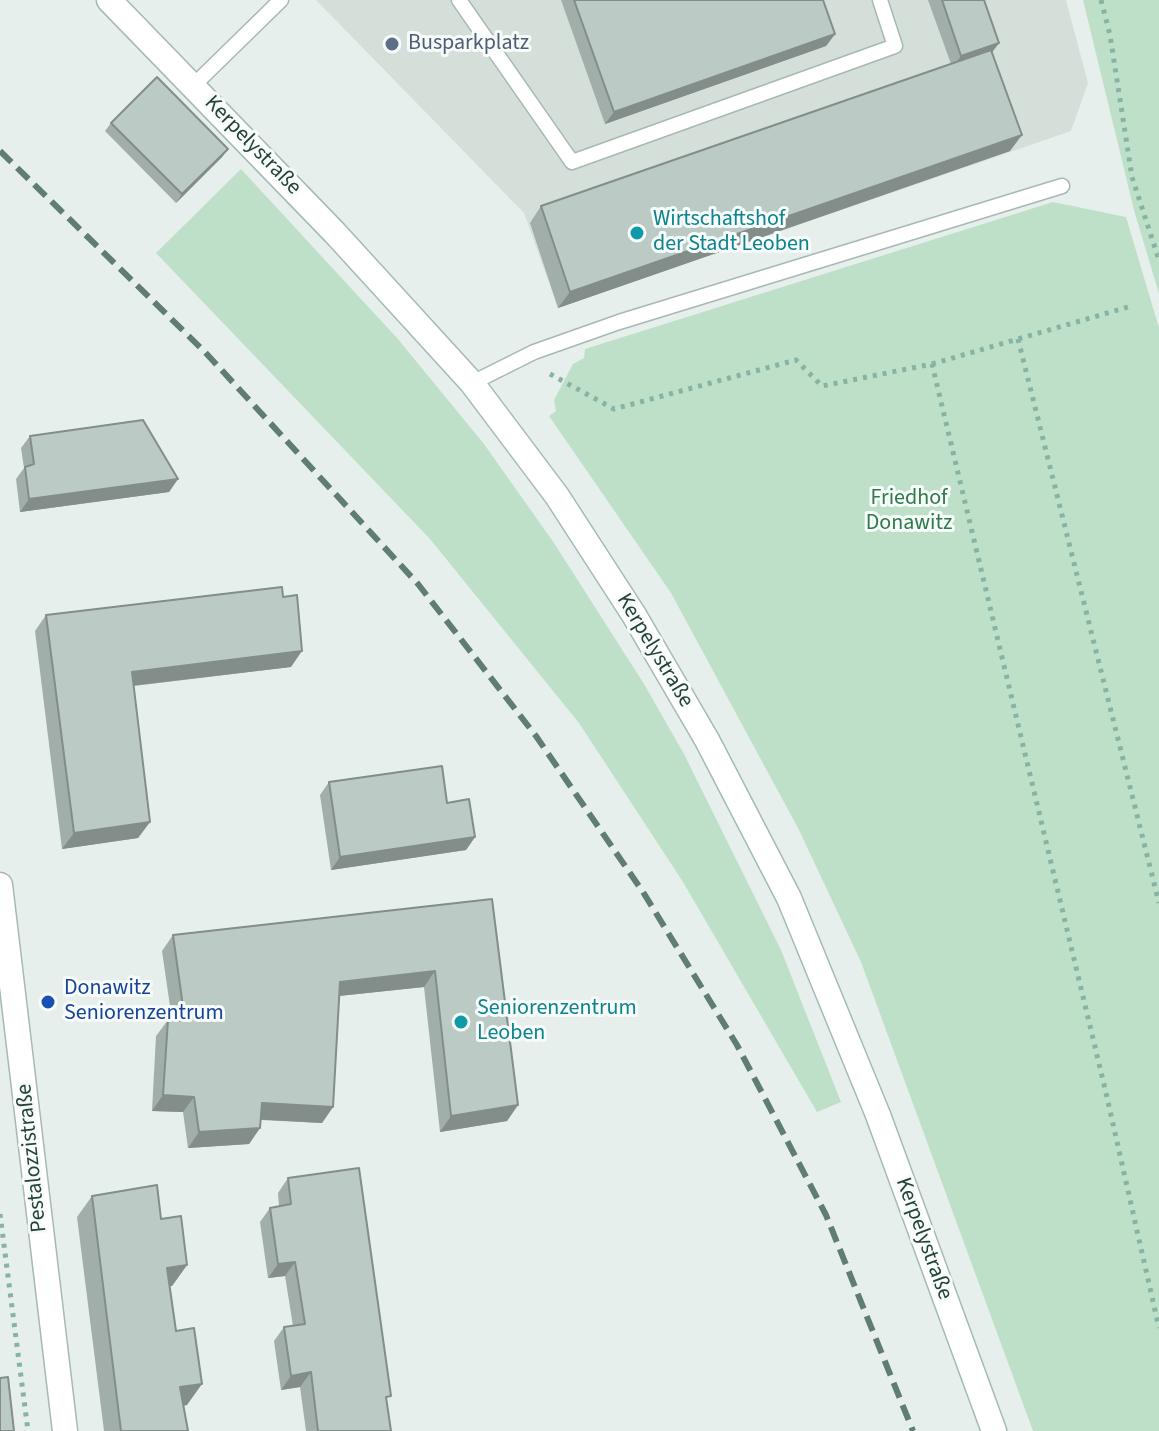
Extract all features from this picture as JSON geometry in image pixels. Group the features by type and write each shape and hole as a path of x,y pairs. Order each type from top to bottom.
{"main road":[{"name":"Kerpelystraße","path":"109,0 335,233 472,383 557,496 634,615 707,740 789,898 878,1115 994,1431"},
{"name":"Pestalozzistraße","path":"0,885 10,1040 65,1431"}],"lane":[{"path":"194,85 281,0"},
{"path":"459,0 572,162 895,46 880,0"},
{"path":"472,383 521,359 619,322 1062,186"}],"path":[{"path":"1101,0 1110,35 1132,177 1159,260"},
{"path":"521,359 614,409 796,360 822,386 932,364 1128,307"},
{"path":"1018,339 1159,903"},
{"path":"932,364 1159,1328"},
{"path":"0,1214 28,1431"}],"shaded area":[{"path":"316,0 1066,0 1088,83 1071,131 558,308 524,213"}],"green space":[{"path":"1083,0 1159,0 1159,294 1134,210"},
{"path":"241,169 397,338 484,444 554,543 644,684 684,754 781,950 841,1102 817,1112 683,882 579,723 430,539 156,253"},
{"name":"Friedhof Donawitz","path":"1053,202 1126,217 1159,328 1159,1431 1033,1431 861,962 799,830 671,593 549,416 556,411 554,400 573,364 584,358 585,349"}],"building":[{"path":"574,0 823,0 835,34 614,112"},
{"path":"942,0 984,0 999,43 961,56"},
{"path":"991,50 1022,135 570,292 541,206"},
{"path":"157,77 228,149 182,194 111,123"},
{"path":"143,420 178,479 29,499 25,467 34,464 30,436"},
{"path":"282,587 283,597 297,595 302,651 132,672 150,822 74,833 46,615"},
{"path":"442,766 447,803 469,799 475,837 340,857 329,782"},
{"name":"Seniorenzentrum Leoben","path":"492,899 518,1105 451,1116 435,971 340,982 333,1107 262,1103 260,1128 199,1132 194,1097 163,1095 168,1020 185,1021 173,935"},
{"path":"359,1168 391,1396 386,1397 391,1431 318,1431 311,1372 291,1376 284,1327 305,1324 295,1262 278,1264 270,1208 291,1204 288,1178"},
{"path":"157,1185 161,1219 181,1216 187,1265 167,1268 176,1331 194,1328 202,1384 180,1387 188,1431 121,1431 92,1196"},
{"path":"8,1377 14,1431 0,1431 0,1378"}],"railway":[{"path":"0,151 205,352 418,584 536,736 643,892 737,1045 826,1215 913,1431"}],"place":[{"name":"Busparkplatz","path":"392,44"},
{"name":"Wirtschaftshof der Stadt Leoben","path":"637,233"},
{"name":"Donawitz Seniorenzentrum","path":"48,1002"},
{"name":"Seniorenzentrum Leoben","path":"461,1022"}]}
